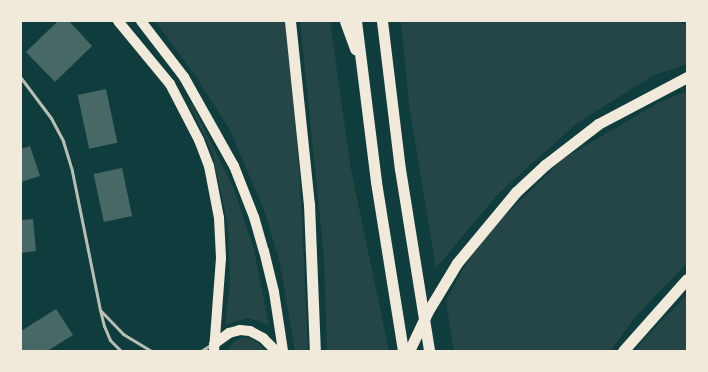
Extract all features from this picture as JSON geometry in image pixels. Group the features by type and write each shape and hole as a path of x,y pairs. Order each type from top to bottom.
{"highway":[{"path":"290,21 309,204 315,351"},
{"path":"345,21 361,64"},
{"path":"356,21 377,189 403,351"},
{"path":"382,21 401,176 429,351"},
{"path":"409,351 445,282 485,226 545,165 621,110 687,77"},
{"path":"623,351 687,279"}],"main road":[{"path":"118,21 170,84 196,134 208,166 219,218 222,258 214,347"},
{"path":"141,21 184,77 234,166 254,217 264,251 274,292 283,351"},
{"path":"214,347 229,333 240,330 250,331 263,338 276,351"}],"lane":[{"path":"21,78 51,118 63,141 72,171 104,326 110,340 121,351"},
{"path":"100,310 123,334 151,351"},
{"path":"201,351 214,347"}],"shaded area":[{"path":"155,21 286,21 300,178 308,351 295,351 279,259 264,210 230,130 195,75"},
{"path":"300,21 330,21 351,170 389,351 327,351 324,257"},
{"path":"401,21 676,21 687,26 687,64 654,75 577,123 497,195 436,268 409,104"},
{"path":"687,91 687,263 636,316 610,351 454,351 446,301 463,269 493,227 563,159 658,103"},
{"path":"192,104 234,189 254,250 269,325 248,318 225,325 230,283 228,227 213,155 190,105"},
{"path":"687,295 687,351 636,351 642,341"},
{"path":"246,337 257,341 265,351 226,351 236,340"}],"building":[{"path":"58,21 69,21 92,46 55,82 26,52"},
{"path":"106,89 117,143 89,149 78,95"},
{"path":"30,146 40,176 21,182 21,149"},
{"path":"122,168 132,216 104,222 94,174"},
{"path":"33,219 36,251 21,253 21,220"},
{"path":"56,309 73,335 47,351 21,351 21,331"}]}
